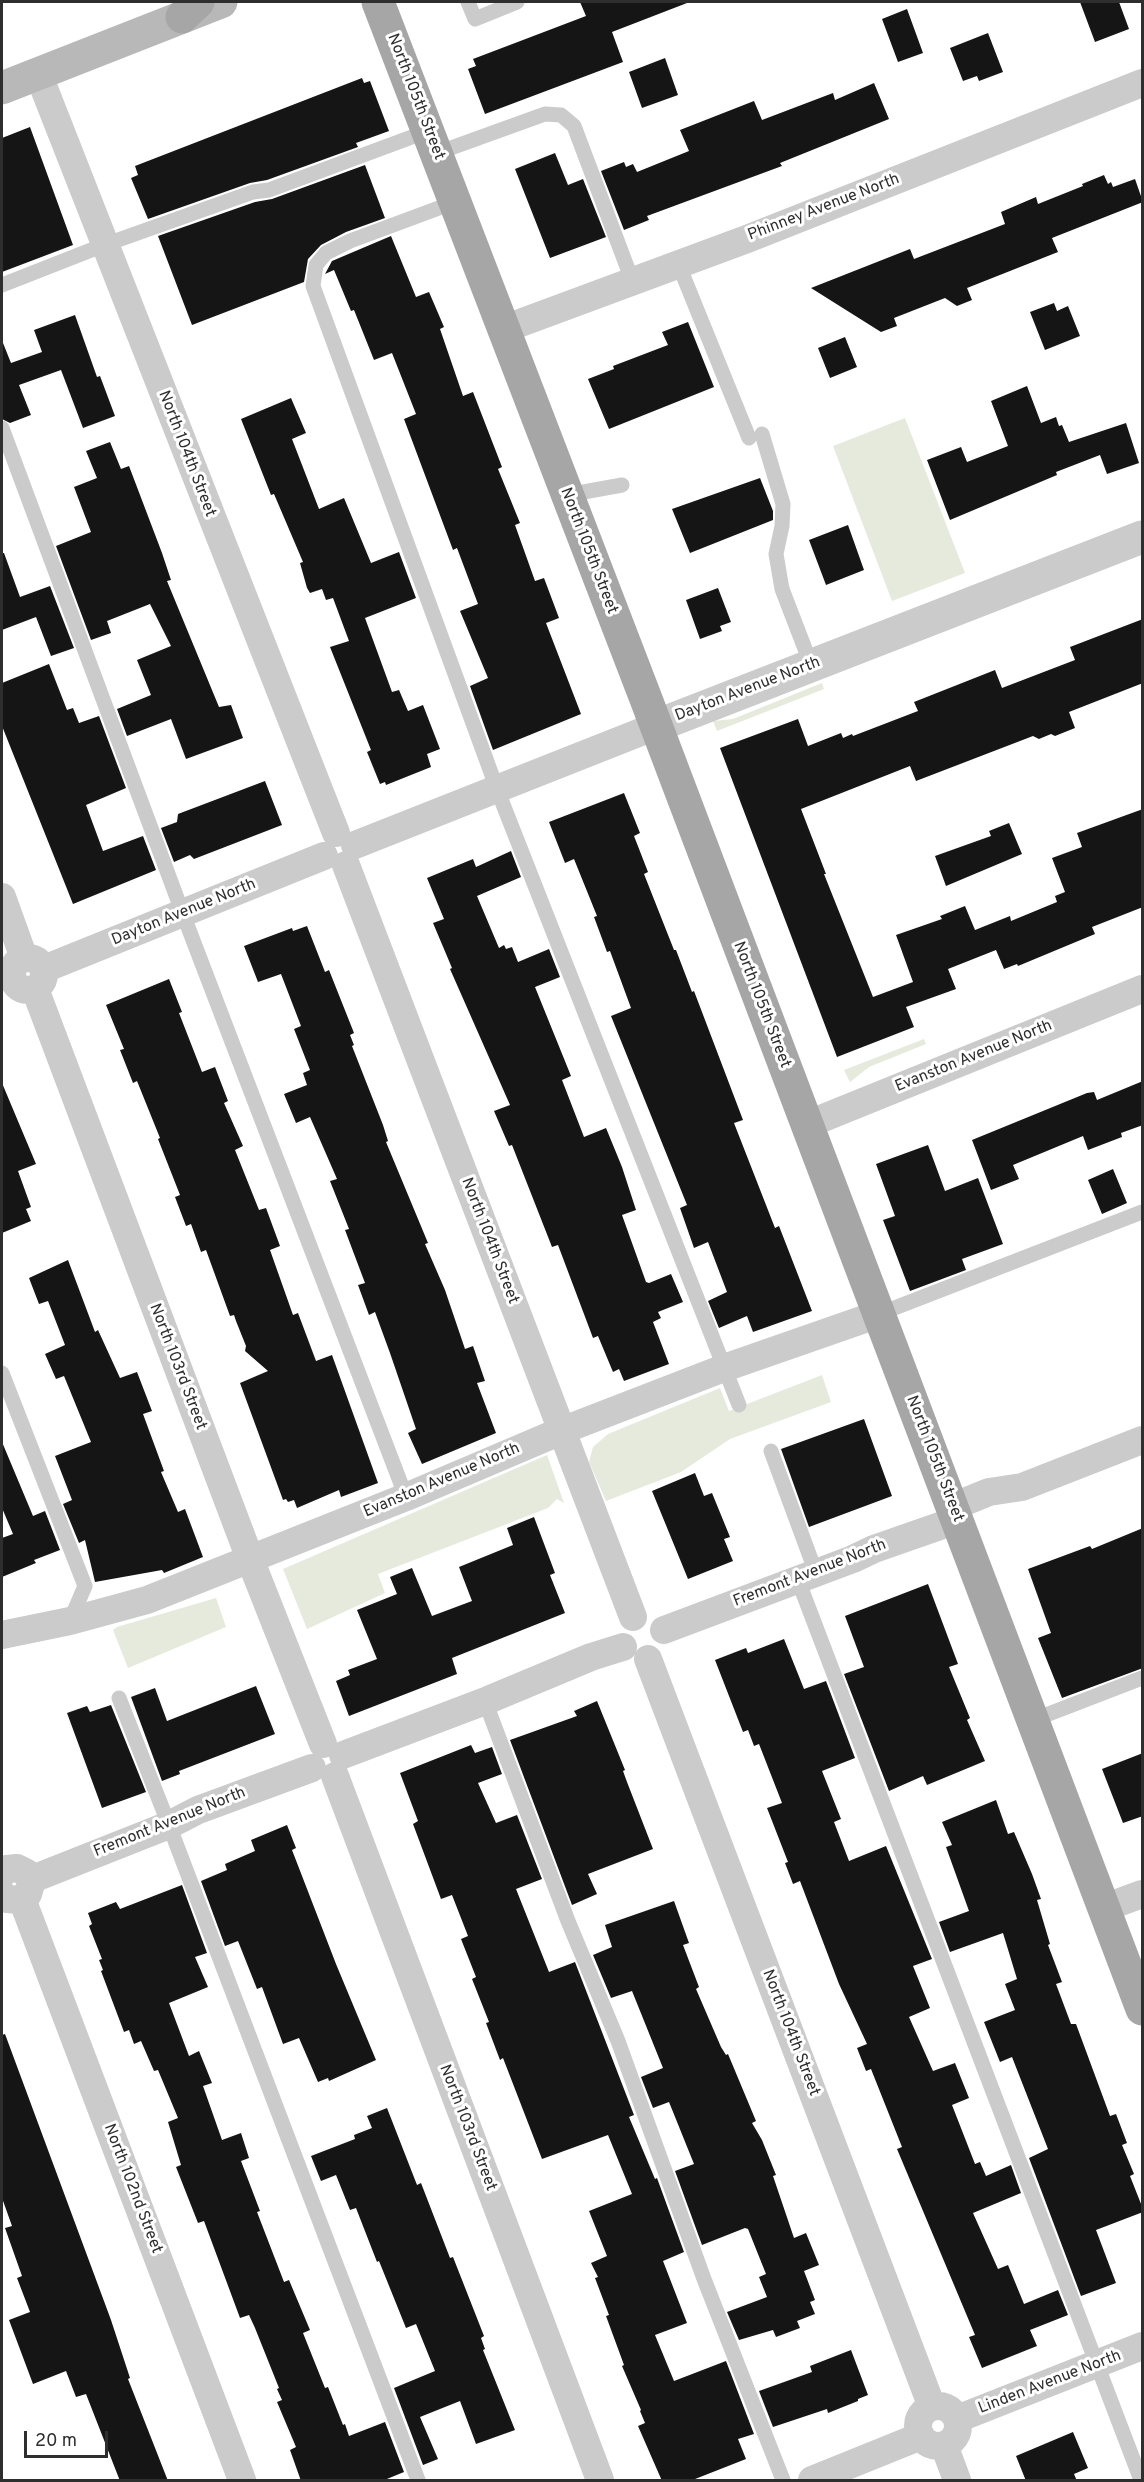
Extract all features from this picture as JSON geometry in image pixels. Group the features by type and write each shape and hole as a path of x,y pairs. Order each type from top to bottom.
{"main road":[{"path":"2,88 190,9 221,2"},
{"name":"North 105th Street","path":"378,2 656,726 1143,2009"}],"street":[{"name":"North 104th Street","path":"38,73 340,850 633,1617"},
{"name":"Phinney Avenue North","path":"504,329 758,234 1143,83"},
{"name":"Dayton Avenue North","path":"23,976 1143,537"},
{"name":"North 103rd Street","path":"2,897 23,976 328,1761 600,2481"},
{"name":"Evanston Avenue North","path":"806,1125 1143,989"},
{"name":"Evanston Avenue North","path":"2,1635 70,1621 147,1600 406,1497 561,1431 724,1368 879,1314"},
{"name":"Fremont Avenue North","path":"664,1630 853,1560 954,1513 989,1492 1022,1487 1143,1440"},
{"path":"650,1616 657,1620 664,1630 662,1647 658,1653 635,1653 620,1638 624,1624 633,1617 650,1616"},
{"name":"North 104th Street","path":"635,1653 944,2413"},
{"name":"Fremont Avenue North","path":"11,1877 170,1825 198,1810 485,1701 591,1657 635,1653"},
{"name":"North 102nd Street","path":"11,1877 242,2481"},
{"path":"1104,1908 1143,1894"},
{"name":"Linden Avenue North","path":"944,2413 1096,2365 1143,2346"},
{"path":"944,2413 920,2418 919,2430 932,2440 957,2481"},
{"path":"812,2481 932,2440"}],"lane":[{"path":"468,2 475,19 517,2"},
{"path":"2,285 253,192 269,190 432,142 545,114 561,115 574,126 632,280"},
{"path":"455,201 350,241 326,253 316,265 313,286 498,789 739,1405"},
{"path":"678,263 756,436 783,504 782,526 776,554 782,589 812,667"},
{"path":"2,428 183,914 406,1497"},
{"path":"567,495 622,485"},
{"path":"879,1314 1143,1212"},
{"path":"2,1373 85,1586 70,1621"},
{"path":"771,1451 807,1577 1096,2365 1141,2481"},
{"path":"1033,1720 1143,1678"},
{"path":"119,1698 170,1825 418,2481"},
{"path":"485,1701 568,1921 618,2041 704,2279 783,2481"}],"shaded area":[{"path":"905,418 965,573 892,601 833,446"},
{"path":"822,683 824,689 717,731 713,721 733,719"},
{"path":"924,1039 926,1044 869,1067 850,1082 844,1070"},
{"path":"822,1375 831,1402 730,1439 681,1472 606,1501 589,1462 593,1447 608,1434 720,1388 729,1411"},
{"path":"547,1455 564,1503 557,1499 548,1508 378,1574 385,1593 307,1629 283,1569"},
{"path":"216,1598 226,1627 128,1668 113,1630"}],"building":[{"path":"580,2 687,3 612,32 623,62 485,114 468,69 476,66 473,59 586,16"},
{"path":"1080,2 1119,2 1129,29 1095,42"},
{"path":"907,9 923,53 898,62 882,19"},
{"path":"988,33 1003,72 979,81 977,76 963,81 950,48"},
{"path":"665,58 678,95 642,108 629,72"},
{"path":"362,78 364,83 370,81 389,131 356,143 358,147 148,219 131,178 138,175 135,166"},
{"path":"874,83 889,119 780,163 782,166 647,216 649,220 624,230 601,171 624,162 626,167 633,164 637,172 689,151 680,130 754,101 762,120 833,93 835,100"},
{"path":"30,127 73,245 2,272 2,138"},
{"path":"555,153 568,185 583,179 606,237 550,258 515,169"},
{"path":"365,165 385,218 346,232 321,245 308,259 304,282 192,325 158,236 255,202 272,199"},
{"path":"1104,175 1108,184 1111,182 1113,187 1135,179 1143,202 1052,238 1058,252 967,288 972,300 957,306 945,298 894,318 897,326 881,332 811,288 910,249 914,259 1005,224 1001,212 1036,197 1038,204"},
{"path":"391,236 416,297 429,292 444,327 440,329 463,396 473,392 502,467 498,469 520,523 515,525 535,581 544,578 559,618 546,623 581,714 493,750 470,686 488,678 460,611 478,604 457,548 453,550 404,419 416,414 392,353 374,360 354,310 351,311 334,270 325,274 332,261"},
{"path":"1054,303 1057,311 1068,306 1080,336 1045,350 1030,312"},
{"path":"75,315 97,377 100,376 115,416 83,428 61,370 19,385 31,415 10,423 2,419 2,344 11,363 42,352 34,330"},
{"path":"688,322 714,387 609,429 588,379 614,369 613,366 668,345 662,332"},
{"path":"845,337 857,367 830,378 818,348"},
{"path":"1027,386 1041,423 1056,417 1069,442 1126,423 1139,463 1107,474 1100,455 1056,472 1057,475 950,520 927,460 961,447 967,462 1008,446 991,401"},
{"path":"291,398 306,433 292,439 319,509 344,498 371,563 399,552 416,598 365,618 392,692 399,690 408,711 423,705 440,749 427,754 431,767 386,785 385,782 380,784 367,752 371,750 330,647 349,641 333,598 326,600 322,589 310,593 307,588 300,563 303,562 274,494 271,495 241,419"},
{"path":"110,442 121,469 129,466 171,580 167,581 219,707 231,705 243,738 186,759 171,719 127,736 117,709 151,695 137,660 171,646 150,604 107,621 111,633 91,640 56,546 91,532 74,487 97,478 86,451"},
{"path":"760,478 773,511 773,520 690,553 672,509"},
{"path":"848,525 864,570 826,585 809,540"},
{"path":"2,553 4,553 20,597 50,586 74,648 51,656 36,617 2,630"},
{"path":"718,588 731,622 720,626 722,631 700,639 686,600"},
{"path":"1143,619 1143,683 1069,712 1075,728 1055,736 1051,734 1039,739 1033,736 916,781 910,766 801,809 873,997 913,982 896,935 942,919 940,916 965,906 975,930 1010,916 1011,921 1057,902 1055,896 1065,892 1052,858 1082,847 1077,833 1143,809 1143,907 1092,927 1095,934 1018,966 1017,964 1004,969 996,950 948,969 956,989 906,1007 914,1027 837,1057 720,748 798,719 808,746 841,733 843,738 852,734 853,736 918,711 914,702 995,670 1002,688 1075,660 1070,647"},
{"path":"49,664 67,710 73,708 79,723 99,716 126,788 86,805 103,851 143,836 156,870 73,904 2,726 2,683"},
{"path":"265,781 282,825 194,859 190,855 174,862 161,828 177,822 178,814"},
{"path":"624,793 640,833 634,836 648,872 644,874 674,950 676,950 692,992 694,991 743,1120 734,1123 775,1228 779,1226 812,1311 753,1332 747,1316 719,1328 708,1301 727,1292 708,1242 694,1248 680,1208 687,1205 611,1016 631,1008 610,951 607,952 594,917 597,916 574,859 565,863 549,822"},
{"path":"1009,823 1022,854 946,886 935,856 991,836 989,831"},
{"path":"511,851 521,877 477,896 499,948 504,945 506,949 512,947 518,962 549,949 560,977 535,987 571,1076 562,1080 584,1137 606,1128 636,1210 622,1215 646,1282 649,1283 671,1274 683,1302 658,1312 661,1318 653,1322 669,1364 624,1381 619,1369 613,1372 598,1336 593,1338 558,1245 552,1247 512,1145 509,1146 494,1111 510,1105 450,969 452,968 433,923 444,919 427,878 473,859 476,867"},
{"path":"307,926 325,972 329,970 354,1033 350,1035 354,1045 352,1046 383,1125 388,1141 386,1142 428,1243 425,1244 445,1290 465,1349 473,1346 485,1381 477,1383 496,1433 422,1464 408,1433 416,1429 390,1353 375,1312 369,1315 358,1285 365,1283 345,1230 349,1229 330,1181 337,1179 310,1117 296,1123 284,1094 307,1085 303,1073 310,1070 294,1029 301,1026 281,974 258,982 244,946 292,928 293,931"},
{"path":"169,979 182,1012 179,1013 202,1072 215,1067 228,1101 224,1103 243,1146 235,1150 259,1210 266,1208 280,1246 270,1250 293,1315 298,1313 316,1361 332,1355 378,1483 341,1497 339,1490 297,1508 294,1500 288,1502 286,1499 283,1500 240,1383 268,1371 245,1351 246,1346 234,1315 230,1316 206,1250 201,1252 191,1224 186,1226 175,1197 180,1195 158,1139 160,1138 137,1081 133,1083 120,1050 124,1049 106,1005"},
{"path":"1143,1081 1143,1125 1121,1133 1122,1137 1088,1150 1083,1136 1013,1165 1019,1179 991,1190 972,1140 1087,1093 1094,1092 1097,1100"},
{"path":"2,1083 36,1164 18,1171 31,1207 26,1209 31,1221 2,1233"},
{"path":"928,1145 945,1191 978,1178 1003,1244 962,1259 966,1270 910,1291 883,1220 895,1216 876,1164"},
{"path":"1113,1169 1127,1203 1102,1214 1088,1180"},
{"path":"68,1260 95,1332 98,1330 120,1378 137,1372 152,1411 143,1414 164,1471 161,1472 178,1512 185,1509 203,1557 164,1573 162,1570 95,1582 85,1540 79,1543 63,1504 72,1500 55,1456 91,1442 64,1376 56,1379 45,1354 65,1345 48,1301 39,1304 29,1278"},
{"path":"864,1419 892,1496 809,1527 781,1449"},
{"path":"2,1442 33,1516 45,1511 60,1550 34,1560 36,1563 2,1577 2,1538 13,1534 2,1508"},
{"path":"695,1473 704,1496 712,1493 730,1537 724,1539 733,1561 688,1579 652,1491"},
{"path":"534,1517 555,1573 550,1575 565,1613 452,1658 457,1674 349,1716 336,1681 350,1675 348,1670 377,1659 357,1610 397,1594 390,1577 412,1568 432,1616 472,1601 459,1567 513,1545 507,1528"},
{"path":"1143,1528 1143,1668 1062,1698 1038,1638 1051,1633 1028,1569 1090,1546 1092,1549"},
{"path":"928,1584 958,1664 949,1667 970,1718 967,1720 985,1761 927,1785 923,1776 889,1791 844,1674 864,1667 845,1616"},
{"path":"784,1639 804,1689 826,1681 855,1758 822,1771 841,1819 834,1822 849,1861 886,1846 932,1959 913,1966 930,2008 909,2017 933,2071 955,2063 969,2098 952,2105 975,2164 980,2162 986,2176 1011,2165 1021,2193 973,2213 998,2269 1008,2265 1024,2304 1058,2290 1068,2315 1030,2330 1037,2346 982,2368 969,2337 975,2335 897,2149 902,2147 871,2069 866,2071 857,2048 867,2044 839,1984 800,1881 793,1884 785,1863 788,1862 767,1808 782,1803 759,1744 754,1746 748,1730 743,1732 715,1660 746,1648 748,1653"},
{"path":"256,1686 275,1734 179,1771 180,1774 162,1781 131,1697 155,1688 167,1721"},
{"path":"597,1701 653,1849 588,1874 597,1894 572,1905 510,1740 577,1716 574,1711"},
{"path":"111,1705 146,1792 102,1808 67,1713 87,1706 90,1712"},
{"path":"471,1745 475,1753 492,1747 502,1774 478,1783 496,1823 517,1815 542,1879 516,1889 549,1972 575,1962 634,2115 629,2117 655,2179 657,2178 684,2252 663,2261 687,2323 655,2335 674,2381 726,2361 754,2434 738,2439 746,2459 690,2481 662,2481 638,2426 645,2423 622,2366 624,2365 606,2316 609,2315 595,2278 598,2277 591,2263 607,2256 589,2211 632,2194 608,2135 542,2159 503,2058 500,2060 486,2023 489,2022 472,1979 476,1977 461,1939 468,1936 452,1895 441,1899 413,1824 418,1821 400,1773"},
{"path":"1143,1753 1143,1816 1123,1823 1102,1769"},
{"path":"996,1800 1008,1834 1014,1832 1041,1899 1037,1900 1050,1944 1048,1945 1062,1982 1056,1984 1071,2024 1076,2024 1110,2116 1116,2114 1127,2143 1122,2145 1134,2174 1130,2176 1143,2209 1143,2212 1096,2230 1116,2283 1081,2296 1029,2158 1048,2149 1012,2057 1000,2062 984,2022 1015,2010 1005,1984 1017,1979 1003,1933 950,1952 939,1922 969,1911 946,1847 952,1845 942,1822"},
{"path":"287,1825 296,1848 292,1850 376,2060 329,2081 328,2078 318,2082 299,2038 283,2044 262,1987 257,1989 238,1941 225,1946 201,1881 227,1870 225,1864 255,1851 251,1840"},
{"path":"182,1885 207,1953 195,1957 208,1987 169,2003 189,2056 199,2051 212,2083 203,2086 222,2140 241,2133 249,2158 241,2161 260,2211 257,2212 284,2282 289,2280 310,2330 303,2333 343,2425 345,2424 349,2436 385,2422 404,2472 382,2481 301,2481 290,2450 296,2447 277,2402 282,2400 277,2389 279,2388 249,2315 240,2318 204,2221 198,2223 176,2167 181,2165 168,2122 178,2118 158,2070 154,2071 141,2041 134,2044 129,2030 124,2032 101,1971 103,1970 99,1960 102,1959 89,1926 92,1924 88,1913 116,1902 120,1909"},
{"path":"674,1901 689,1943 683,1945 699,1987 696,1989 721,2047 726,2055 728,2054 756,2121 752,2123 762,2140 776,2175 773,2176 794,2238 806,2233 819,2265 804,2271 815,2300 810,2302 815,2314 797,2321 800,2328 776,2337 773,2330 739,2340 727,2312 767,2297 759,2277 766,2274 748,2229 745,2228 702,2245 675,2171 694,2164 669,2102 653,2108 641,2077 663,2068 632,1991 611,1998 593,1955 612,1947 605,1925"},
{"path":"5,2034 111,2320 130,2378 128,2379 168,2481 120,2481 86,2394 76,2397 66,2371 33,2384 9,2320 30,2312 17,2278 22,2276 5,2228 12,2226 2,2198 2,2035"},
{"path":"387,2108 417,2185 421,2183 450,2258 453,2257 484,2336 481,2338 485,2349 483,2350 515,2430 476,2444 460,2401 420,2417 438,2459 423,2465 394,2388 435,2371 416,2324 406,2328 356,2208 350,2210 336,2175 321,2181 311,2156 355,2139 354,2135 372,2128 367,2116"},
{"path":"851,2350 868,2395 828,2413 827,2409 773,2427 759,2391 812,2372 810,2366"},
{"path":"1073,2432 1088,2468 1074,2474 1077,2481 1026,2481 1016,2456"}]}
